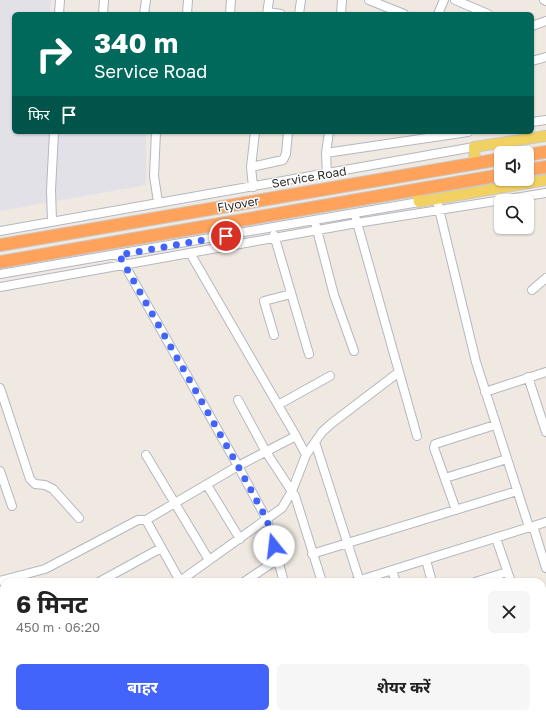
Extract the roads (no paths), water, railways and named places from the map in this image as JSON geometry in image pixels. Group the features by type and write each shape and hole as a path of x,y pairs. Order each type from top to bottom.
{"highway":[{"path":"534,154 546,152"},
{"name":"Flyover","path":"0,245 494,160"},
{"path":"534,169 546,167"},
{"name":"Flyover","path":"0,262 418,196 494,177"}],"main road":[{"name":"Service Road","path":"474,147 546,136"},
{"path":"474,147 476,164"},
{"path":"418,196 436,199 546,180"}],"street":[{"path":"59,12 60,0"},
{"path":"103,12 104,0"},
{"path":"144,12 146,0"},
{"path":"187,12 188,0"},
{"path":"230,12 231,0"},
{"path":"268,12 269,0"},
{"path":"299,12 301,0"},
{"path":"341,12 342,0"},
{"path":"369,0 399,12"},
{"path":"439,12 444,0"},
{"path":"455,0 483,12"},
{"path":"534,25 546,21"},
{"path":"534,60 546,57"},
{"path":"534,122 546,120"},
{"path":"52,221 51,190 54,134"},
{"path":"156,134 154,176 158,202"},
{"path":"253,187 251,167 255,134"},
{"path":"251,167 283,160 286,154 288,134"},
{"path":"327,174 326,154 328,134"},
{"path":"326,154 421,136 444,134"},
{"name":"Service Road","path":"0,231 474,147"},
{"path":"0,287 275,239 357,223 546,193"},
{"path":"0,274 355,214 418,196"},
{"path":"436,199 466,326 484,392 517,491 546,568"},
{"path":"355,214 417,436"},
{"path":"315,221 334,295 354,351"},
{"path":"272,228 309,354"},
{"path":"190,253 306,455"},
{"path":"119,255 267,520 283,578"},
{"path":"532,290 546,278"},
{"path":"274,335 264,301 291,294"},
{"path":"183,578 282,508 292,491 306,455 315,442 332,423 399,372"},
{"path":"484,392 546,372"},
{"path":"278,405 330,376"},
{"path":"528,377 546,432"},
{"path":"0,388 30,479 34,484 45,485 53,489 79,518"},
{"path":"238,400 266,452 292,491 298,503 312,554 321,578"},
{"path":"456,510 434,448 435,444 495,425"},
{"path":"11,578 45,569 138,520 146,520 176,504 238,466 296,436"},
{"path":"315,442 348,543 357,578"},
{"path":"146,455 209,560"},
{"path":"445,478 506,459"},
{"path":"0,471 12,506"},
{"path":"206,485 240,539"},
{"path":"312,554 517,491"},
{"path":"146,520 177,578"},
{"path":"368,578 546,522"},
{"path":"496,538 509,578"},
{"path":"106,578 161,548"},
{"path":"250,578 278,559"},
{"path":"426,560 431,578"},
{"path":"392,571 395,578"},
{"path":"488,578 507,572"}]}
